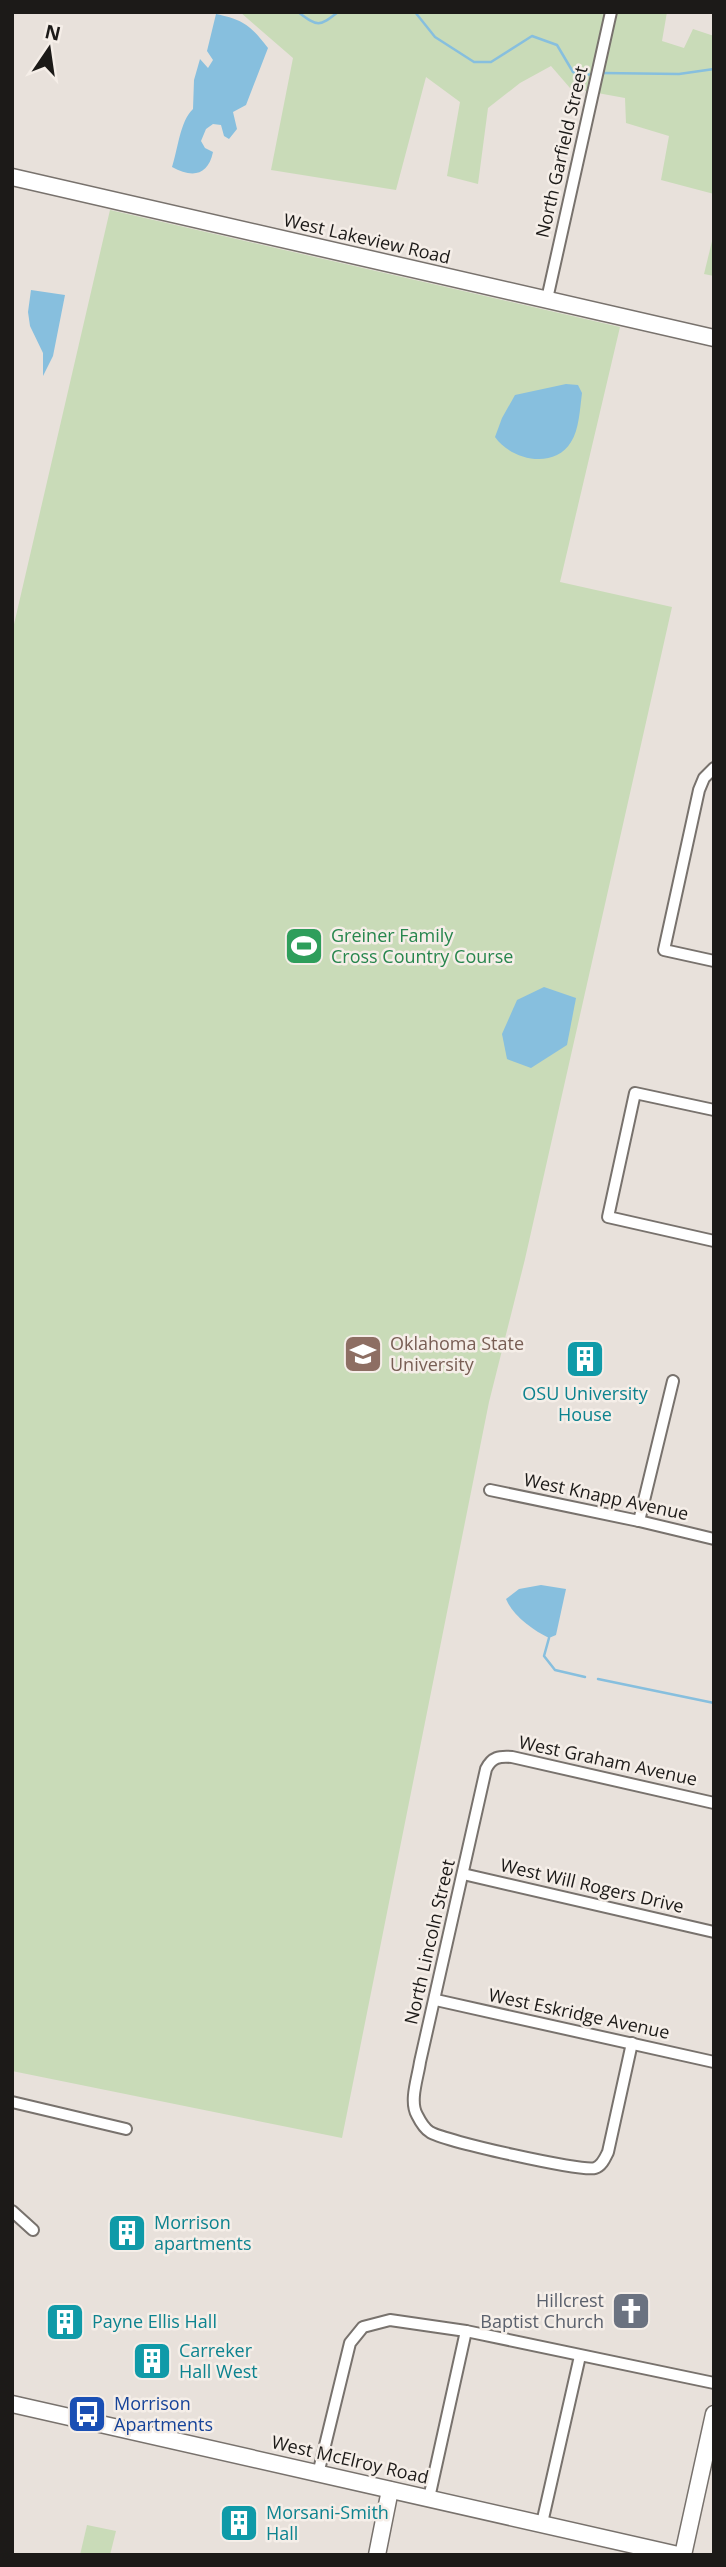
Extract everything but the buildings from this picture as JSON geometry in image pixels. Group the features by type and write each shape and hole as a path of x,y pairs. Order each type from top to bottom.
{"main road":[{"name":"West Lakeview Road","path":"12,177 714,338"},
{"name":"West McElroy Road","path":"12,2404 681,2555"},
{"path":"681,2555 714,2414"},
{"path":"377,2555 390,2490"}],"street":[{"name":"North Garfield Street","path":"547,299 611,12"},
{"path":"714,768 704,778 699,790 664,950 714,961"},
{"path":"714,1110 635,1093 608,1217 714,1241"},
{"path":"639,1521 673,1381"},
{"name":"West Knapp Avenue","path":"490,1490 714,1539"},
{"name":"West Graham Avenue","path":"495,1758 512,1757 714,1803"},
{"name":"North Lincoln Street","path":"495,1758 486,1769 420,2062 415,2111 430,2132 452,2140 560,2166 592,2169 604,2161 608,2152 632,2043"},
{"name":"West Will Rogers Drive","path":"463,1874 714,1932"},
{"name":"West Eskridge Avenue","path":"436,2000 714,2062"},
{"path":"12,2102 126,2129"},
{"path":"12,2211 33,2230"},
{"path":"318,2474 350,2343 363,2327 376,2323 390,2320 467,2331 714,2384"},
{"path":"429,2498 467,2331"},
{"path":"542,2523 580,2356"}],"green space":[{"path":"240,12 667,12 662,41 684,48 693,29 714,36 714,194 661,180 669,136 626,123 625,98 570,88 551,66 520,83 488,108 478,184 447,176 460,102 426,77 396,190 271,170 293,58"},
{"name":"Greiner Family Cross Country Course","path":"110,210 620,327 560,582 672,607 525,1259 489,1402 342,2138 12,2071 12,633"},
{"path":"714,233 714,276 704,274"},
{"path":"87,2525 116,2531 110,2555 80,2555"}],"water":[{"path":"216,14 246,25 268,48 246,105 233,112 237,129 229,139 224,136 221,125 213,124 206,129 201,141 205,148 213,152 211,160 198,173 186,173 172,167 182,128 193,109 194,80 200,59 208,68 213,60 207,51"},
{"path":"31,290 65,295 53,356 43,376 43,353 30,326 28,312"},
{"path":"566,384 578,385 582,393 576,431 564,451 544,459 533,459 511,451 495,437 515,395"},
{"path":"544,987 576,998 567,1045 531,1068 507,1059 502,1034 517,1000"},
{"path":"541,1585 566,1589 556,1635 549,1638 524,1622 506,1599 519,1589"}],"waterway":[{"path":"298,12 314,23 322,23 338,12"},
{"path":"415,12 435,37 474,62 491,62 532,36 557,45 573,72 595,74"},
{"path":"602,73 679,74 714,69"},
{"path":"549,1638 544,1656 555,1670 585,1677"},
{"path":"598,1679 714,1703"}],"place":[{"name":"Greiner Family Cross Country Course","path":"304,946"},
{"name":"Oklahoma State University","path":"363,1354"},
{"name":"OSU University House","path":"585,1359"},
{"name":"Morrison apartments","path":"127,2233"},
{"name":"Hillcrest Baptist Church","path":"631,2311"},
{"name":"Payne Ellis Hall","path":"65,2322"},
{"name":"Carreker Hall West","path":"152,2361"},
{"name":"Morrison Apartments","path":"87,2414"},
{"name":"Morsani-Smith Hall","path":"239,2523"}]}
